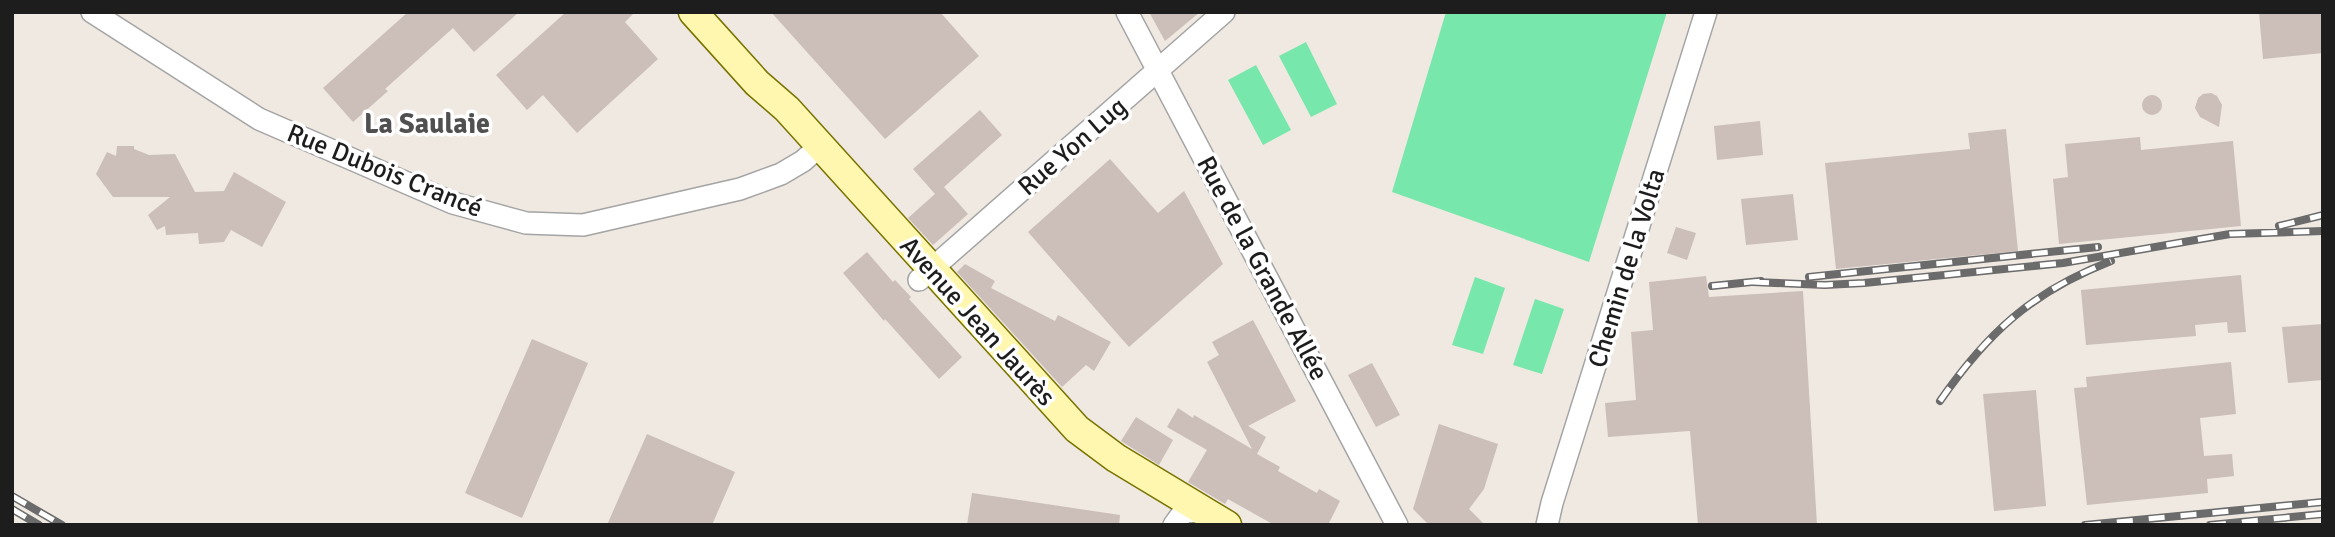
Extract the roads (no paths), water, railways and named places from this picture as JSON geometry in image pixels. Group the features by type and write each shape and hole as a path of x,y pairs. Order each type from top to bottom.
{"main road":[{"name":"Avenue Jean Jaurès","path":"693,12 757,83 787,109 814,151 925,275 1077,429 1197,521"}],"street":[{"name":"Rue Dubois Crancé","path":"92,12 259,119 453,203 526,223 583,225 740,189 781,174 814,151"},
{"name":"Rue de la Grande Allée","path":"1127,12 1397,525"},
{"name":"Rue Yon Lug","path":"925,275 1224,12"},
{"name":"Chemin de la Volta","path":"1548,525 1552,503 1706,12"}],"railway":[{"path":"2279,226 2323,215"},
{"path":"1753,282 1825,285 1864,283 2063,263 2230,234 2323,231"},
{"path":"1809,277 2098,247"},
{"path":"1940,401 1976,354 2014,317 2058,286 2111,261"},
{"path":"1712,286 1761,281"},
{"path":"12,496 62,525"},
{"path":"2085,525 2323,502"},
{"path":"12,509 39,525"},
{"path":"2210,525 2323,514"}],"district":[{"name":"La Saulaie","path":"427,123"}]}
